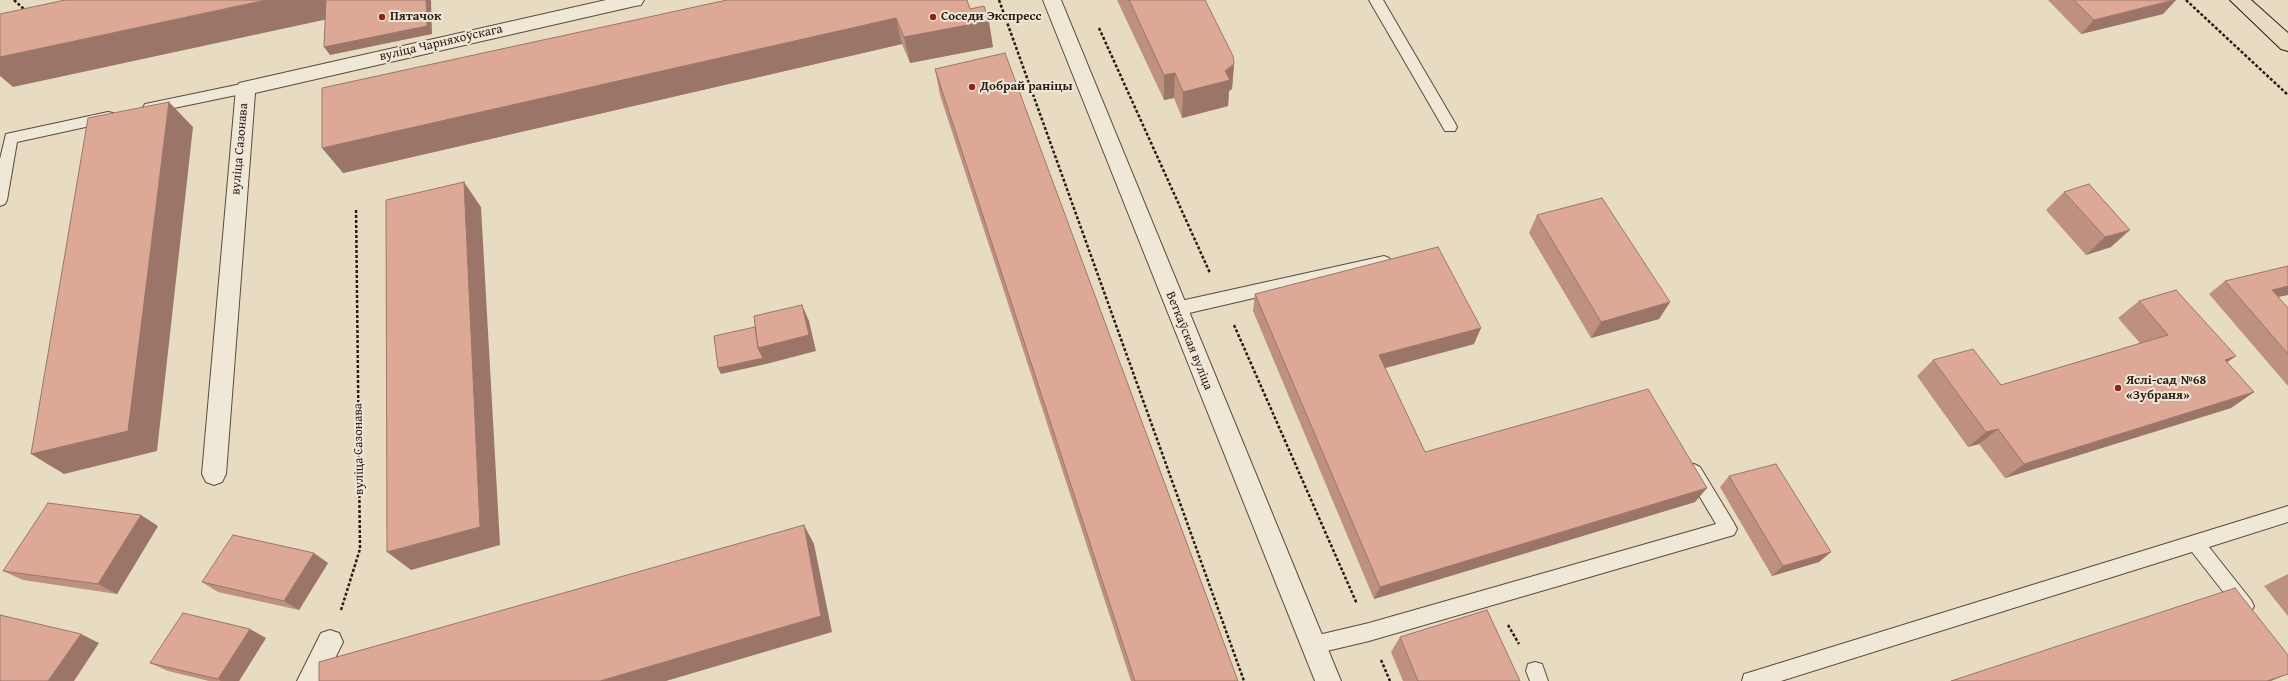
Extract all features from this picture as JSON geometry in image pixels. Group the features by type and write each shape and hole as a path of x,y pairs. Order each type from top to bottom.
{"main road":[{"path":"2239,0 2288,44"}],"street":[{"name":"вуліца Чарняхоўскага","path":"246,88 635,0"},
{"name":"Веткаўская вуліца","path":"1052,0 1328,681"},
{"name":"вуліца Сазонава","path":"214,474 246,88"},
{"path":"310,681 330,642"}],"lane":[{"path":"1376,0 1450,127"},
{"path":"140,110 246,88"},
{"path":"0,200 11,138 125,113"},
{"path":"1176,309 1401,258"},
{"path":"1314,645 1369,632 1728,529 1684,454"},
{"path":"1751,681 2288,514"},
{"path":"2195,542 2254,617"}],"path":[{"path":"14,0 29,13"},
{"path":"999,0 1244,681"},
{"path":"2186,0 2288,95"},
{"path":"1096,21 1222,298 1390,681"},
{"name":"вуліца Сазонава","path":"330,642 360,549 356,208"}],"building":[{"path":"65,0 266,0 0,57 0,14"},
{"name":"Пятачок","path":"326,0 426,0 427,26 324,47"},
{"path":"727,0 967,0 970,9 984,6 989,21 904,37 896,18 322,148 322,88"},
{"path":"1129,0 1205,0 1233,56 1234,64 1225,71 1230,80 1183,92 1175,73 1164,75"},
{"path":"2074,0 2174,0 2094,20"},
{"path":"1005,53 1238,681 1135,681 935,69"},
{"path":"169,102 128,431 31,454 88,118"},
{"path":"464,182 480,527 387,552 386,200"},
{"path":"2089,184 2130,230 2105,237 2064,192"},
{"path":"1602,198 1670,302 1601,322 1537,215"},
{"path":"1438,247 1481,328 1379,355 1425,452 1648,389 1707,488 1380,587 1255,294"},
{"path":"2288,266 2288,286 2272,290 2288,308 2288,354 2225,281"},
{"name":"Яслі-сад №68 «Зубраня»","path":"2176,290 2236,356 2225,360 2254,392 2024,464 1998,429 1986,432 1933,360 1973,349 2001,385 2168,335 2139,301"},
{"path":"802,305 809,335 758,348 754,316"},
{"path":"755,327 758,348 763,358 718,368 714,336"},
{"path":"1776,464 1831,552 1783,566 1729,476"},
{"path":"48,503 141,515 98,584 3,571"},
{"path":"804,525 821,616 600,681 319,681 319,662"},
{"path":"233,535 314,553 284,601 202,582"},
{"path":"2235,588 2288,655 2288,674 2267,681 1951,681"},
{"path":"1487,610 1520,681 1418,681 1400,637"},
{"path":"183,613 250,629 218,679 150,663"},
{"path":"0,615 81,634 48,681 0,681"}],"place":[{"name":"Пятачок","path":"382,17"},
{"name":"Соседи Экспресс","path":"933,17"},
{"name":"Добрай раніцы","path":"972,87"},
{"name":"Яслі-сад №68 «Зубраня»","path":"2118,388"}]}
